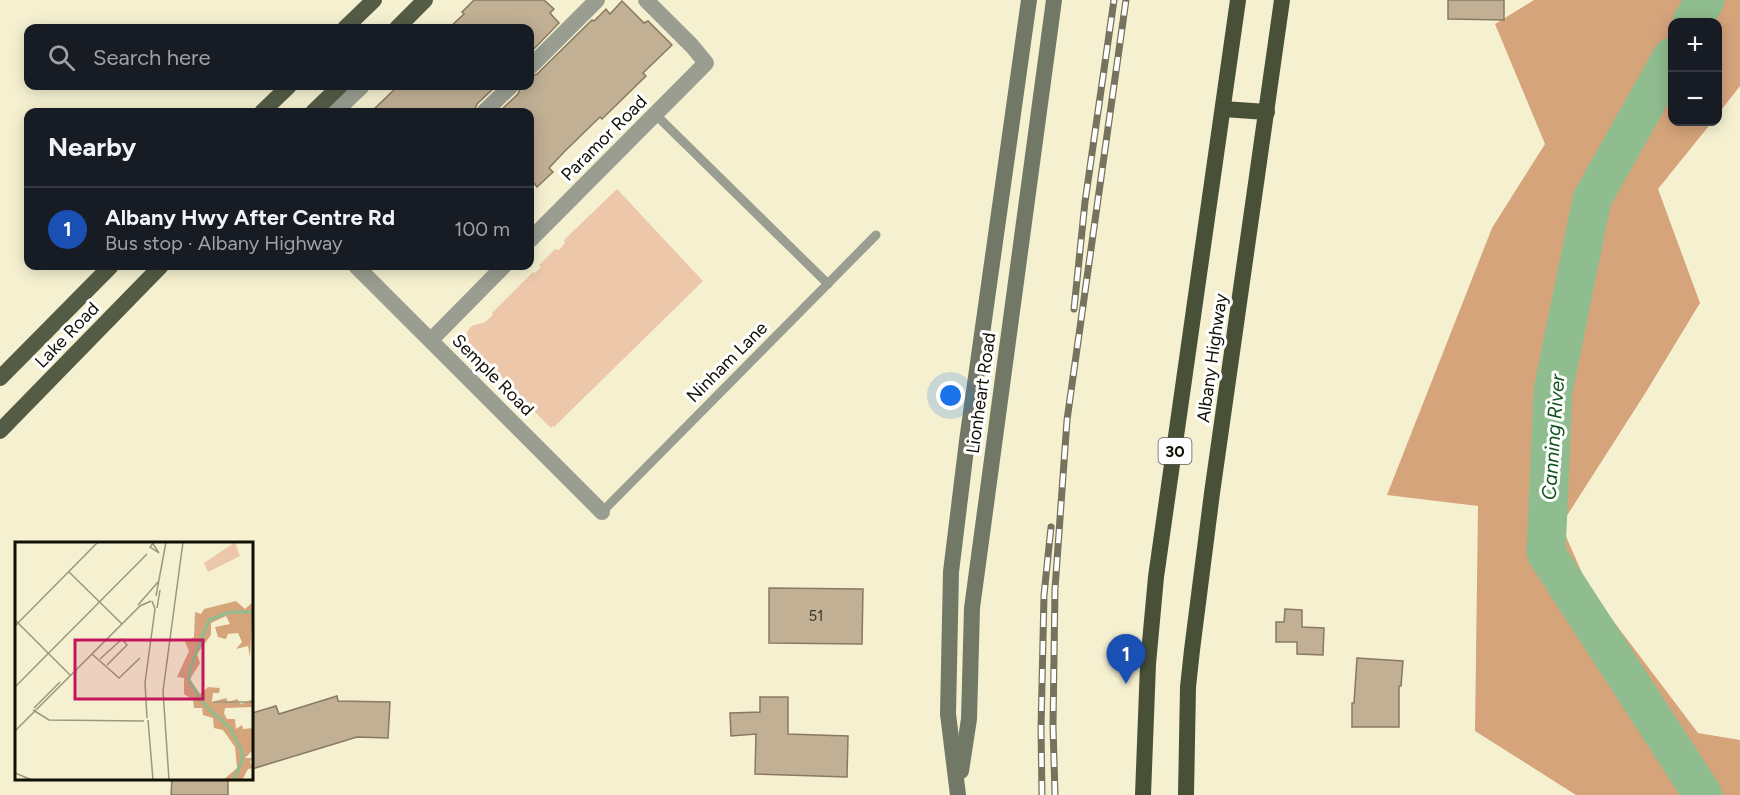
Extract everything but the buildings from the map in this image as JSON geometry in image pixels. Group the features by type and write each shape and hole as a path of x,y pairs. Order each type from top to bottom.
{"highway":[{"name":"Albany Highway","path":"1143,795 1148,664 1156,577 1238,0"},
{"name":"Albany Highway","path":"1186,795 1188,687 1192,650 1282,0"},
{"path":"1224,109 1267,112"}],"main road":[{"path":"349,24 374,0"},
{"path":"404,24 426,0"},
{"name":"Lionheart Road","path":"957,794 948,714 951,572 970,418 1029,0"},
{"name":"Lionheart Road","path":"957,794 969,719 972,608 1054,0"},
{"path":"266,108 285,90"},
{"path":"317,108 336,90"},
{"name":"Lake Road","path":"0,378 107,270"},
{"name":"Lake Road","path":"0,431 157,270"}],"street":[{"path":"534,63 597,0"},
{"name":"Paramor Road","path":"534,236 706,63 646,0"},
{"path":"339,108 358,90"},
{"path":"488,108 507,90"},
{"name":"Semple Road","path":"360,270 602,512"},
{"path":"432,340 500,270"}],"lane":[{"path":"655,114 828,284"},
{"name":"Ninham Lane","path":"602,512 876,235"}],"shaded area":[{"path":"1534,0 1740,0 1740,86 1722,109 1722,18 1668,18 1668,126 1709,126 1658,189 1700,303 1561,525 1589,589 1698,733 1740,740 1740,795 1576,795 1475,731 1478,506 1387,495 1492,228 1545,144 1495,24"},
{"path":"617,189 703,281 551,428 496,370 485,370 481,366 469,349 466,337 472,326 485,322 493,315 492,313 533,272 535,273 541,267 539,265 555,249 559,250 565,243 564,240"}],"waterway":[{"name":"Canning River","path":"1694,18 1705,0"},
{"name":"Canning River","path":"1668,64 1592,199 1553,391 1546,553 1703,795"}],"railway":[{"path":"1074,309 1085,202 1114,0"},
{"path":"1055,795 1053,726 1055,589 1067,420 1126,0"},
{"path":"1042,795 1044,595 1051,527"}],"place":[{"name":"Albany Hwy After Centre Rd","path":"1126,684"}]}
